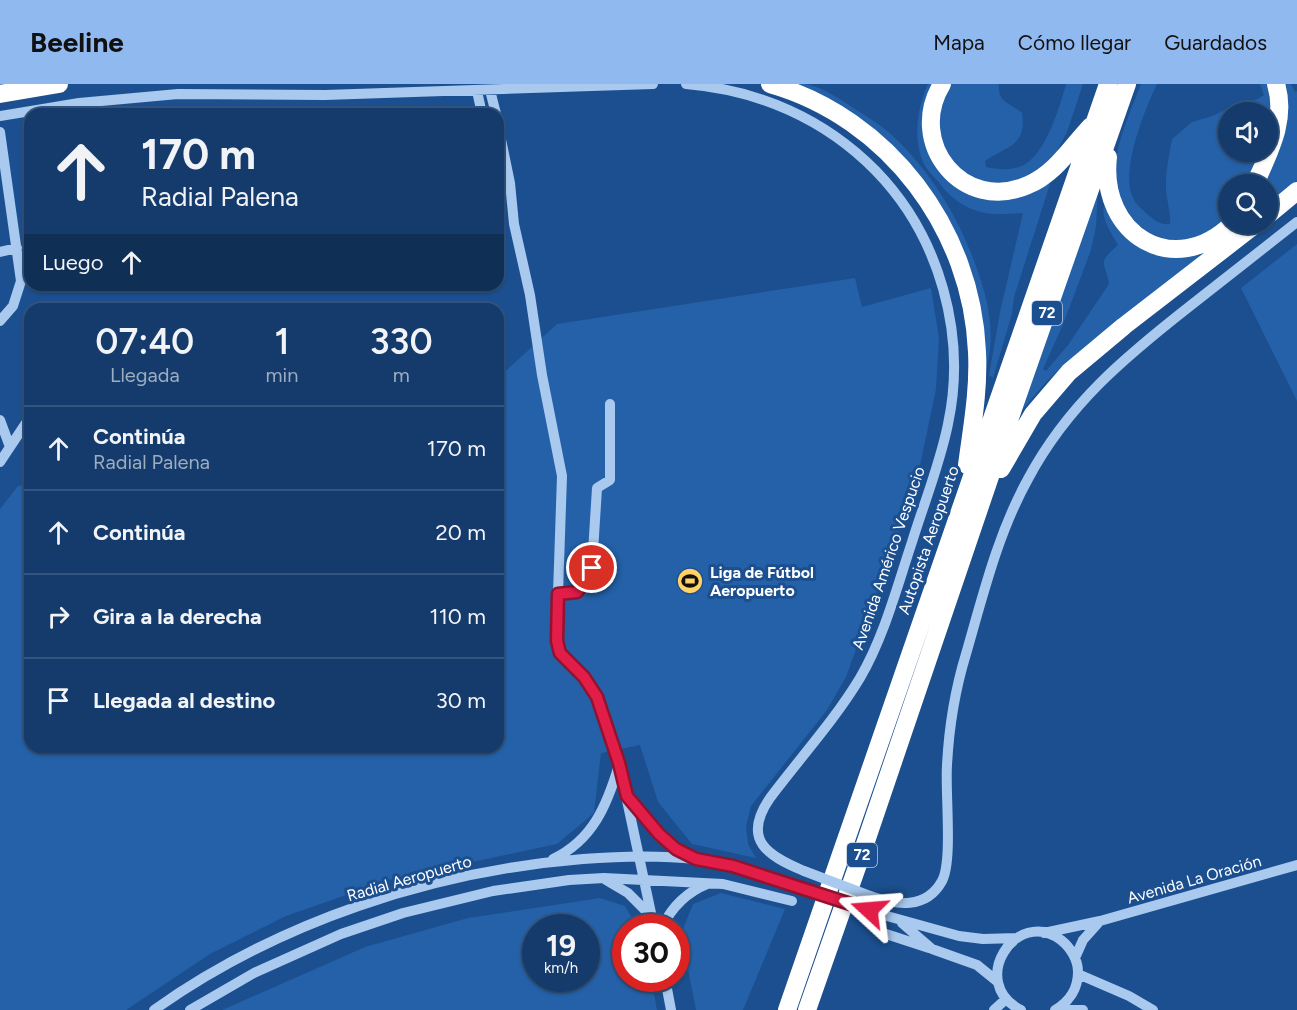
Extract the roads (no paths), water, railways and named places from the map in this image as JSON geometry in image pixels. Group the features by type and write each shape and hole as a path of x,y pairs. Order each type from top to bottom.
{"highway":[{"path":"0,94 59,84"},
{"path":"770,84 794,92 833,111 881,147 921,190 950,238 969,294 977,350 978,386 972,503"},
{"path":"942,84 934,101 931,118 934,146 949,171 965,183 981,190 1010,191 1036,181 1061,161 1096,120"},
{"name":"Autopista Aeropuerto","path":"807,1010 863,850 972,503 1108,84"},
{"name":"Autopista Aeropuerto","path":"787,1010 1127,84"},
{"path":"1259,174 1272,146 1278,122 1280,100 1276,84"},
{"path":"1115,119 1107,164 1108,188 1116,212 1131,231 1154,244 1183,248 1210,240 1218,234"},
{"path":"1278,206 1297,191"},
{"path":"972,503 1056,385 1085,357 1243,234"}],"street":[{"path":"49,108 158,95 197,93 325,95 653,84"},
{"name":"Avenida Américo Vespucio","path":"686,84 734,90 782,106 818,124 853,150 884,179 915,223 938,272 949,312 954,361 948,423 888,612 861,675 845,702 770,798 760,814 758,829 759,837 766,850 777,860 804,872 896,904 914,903 932,894 944,877 948,857 947,765 951,719 958,682 983,594 1010,517 1027,480 1045,449 1080,403 1113,369 1297,222"},
{"path":"490,90 494,108"},
{"path":"477,91 481,108"},
{"path":"0,116 24,112"},
{"path":"0,132 21,272 20,290 13,306 0,321"},
{"path":"504,173 530,295 542,375 562,476 557,641 560,653 584,677 597,697 619,763 651,914"},
{"path":"0,252 17,248"},
{"path":"558,594 577,592 592,568 597,488 610,480 610,404"},
{"path":"0,420 10,447"},
{"path":"0,462 24,426"},
{"path":"547,862 572,848 597,821 609,799 619,763"},
{"name":"Radial Aeropuerto","path":"627,796 663,838 676,849 696,859"},
{"name":"Radial Aeropuerto","path":"154,1010 191,985 238,959 331,917 420,888 547,862 639,855 696,859 723,864 959,936 983,939 1017,938 1033,933 1044,933"},
{"name":"Avenida La Oración","path":"1044,933 1100,921 1297,865"},
{"path":"604,878 628,893 646,914"},
{"name":"Radial Aeropuerto","path":"190,1010 283,958 372,923 435,904 493,891 569,880 604,878 710,882 737,886 792,901"},
{"path":"671,914 679,902 694,890 710,882"},
{"name":"Radial Aeropuerto","path":"888,916 910,928 932,949"},
{"path":"1075,958 1083,940 1100,921"},
{"name":"Radial Aeropuerto","path":"883,933 976,965 998,982"},
{"path":"1044,933 1055,936 1064,943 1075,958 1078,974 1072,995 1055,1010"},
{"path":"1017,938 1004,950 997,971 998,982 1006,999 1021,1010"},
{"path":"1078,974 1129,996 1153,1010"},
{"path":"668,992 671,1010"},
{"path":"994,1010 1006,999"},
{"path":"1055,1010 1083,1010"}],"place":[{"name":"Liga de Fútbol Aeropuerto","path":"690,581"}]}
